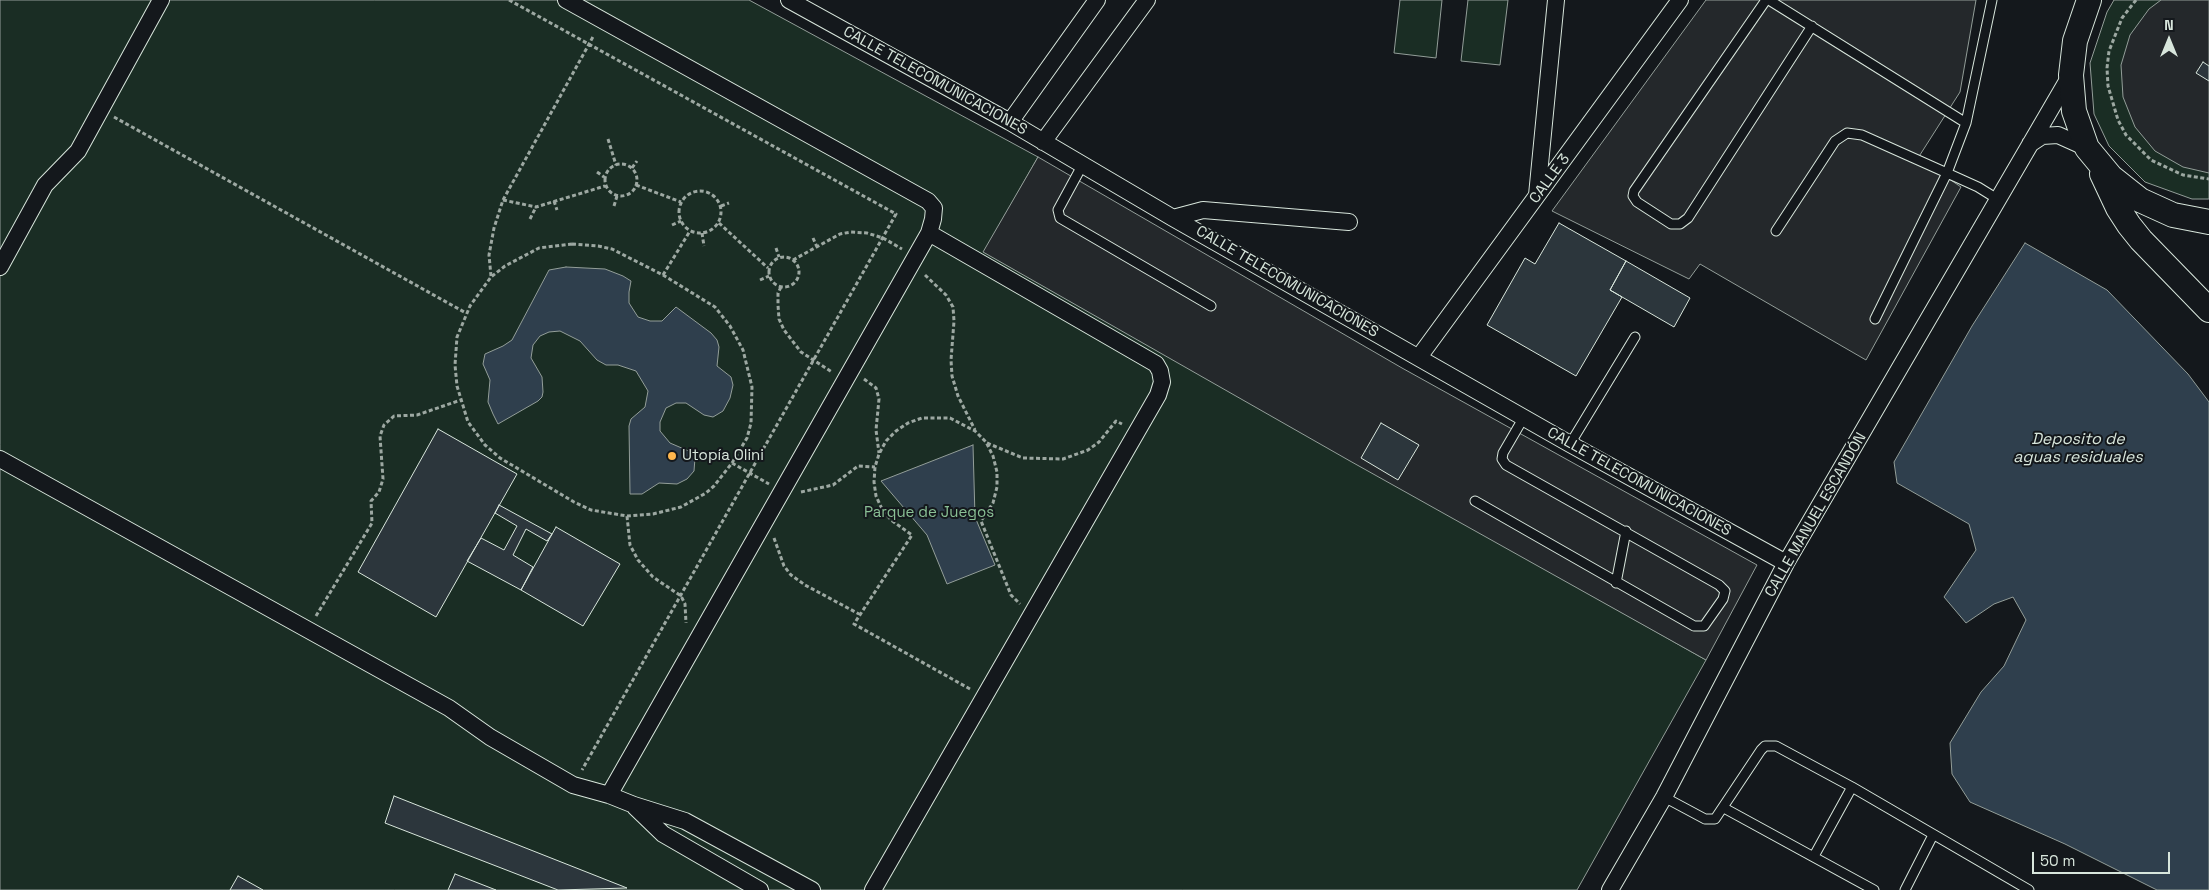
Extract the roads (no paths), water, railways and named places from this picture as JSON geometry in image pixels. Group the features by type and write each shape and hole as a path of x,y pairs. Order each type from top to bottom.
{"main road":[{"path":"2089,0 2075,42 2071,75 2074,110 2110,193 2128,224 2141,240 2209,310"},
{"path":"2093,155 2126,190 2148,204 2173,215 2209,222"}],"street":[{"path":"0,267 45,185 78,151 161,0"},
{"path":"566,0 928,201 934,208 929,233 609,795"},
{"name":"CALLE TELECOMUNICACIONES","path":"789,0 1010,122 1173,218 1570,444 1786,563"},
{"path":"1010,122 1098,0"},
{"path":"1043,142 1146,0"},
{"path":"1537,195 1556,0"},
{"name":"CALLE 3","path":"1418,356 1680,0"},
{"path":"2075,42 2076,0"},
{"name":"CALLE MANUEL ESCANDÓN","path":"1610,890 1664,797 1786,563 2030,144 2053,109 2071,75"},
{"path":"2030,144 2042,136 2058,134 2093,155"},
{"path":"1173,218 1203,210 1349,222"},
{"path":"873,890 1160,389 1160,372 1156,364 929,233"},
{"path":"0,458 449,708 490,737 573,785 685,821 812,890"},
{"path":"634,805 663,834 760,890"}],"lane":[{"path":"1812,26 1688,218 1680,224 1671,224 1637,202 1633,196 1634,191 1767,0 1812,26 1966,123"},
{"path":"1874,320 1947,172 1966,123 1992,0"},
{"path":"1776,231 1835,141 1847,133 1862,135 1947,172 1999,200"},
{"path":"1083,164 1058,210 1060,218 1211,306"},
{"path":"1570,444 1635,337"},
{"path":"1475,501 1616,583 1697,627 1706,624 1724,595 1725,591 1719,585 1506,465 1502,459 1503,453 1524,417"},
{"path":"1616,583 1626,531"},
{"path":"1664,797 1710,821 1716,819 1761,750 1770,745 1852,787 2017,887 2028,890"},
{"path":"1814,856 1852,787"},
{"path":"1724,808 1874,890"},
{"path":"1905,890 1933,835"}],"water":[{"name":"Deposito de aguas residuales","path":"2025,243 2107,290 2188,374 2209,402 2209,890 2157,890 2065,844 1970,802 1952,774 1950,743 1981,692 2004,666 2026,620 2013,597 1994,604 1966,623 1944,597 1976,550 1969,524 1897,483 1894,462 1972,326"},
{"path":"566,267 605,269 623,276 631,281 629,303 638,317 650,321 662,321 676,307 711,333 717,340 719,347 717,366 731,377 733,385 730,398 723,411 713,417 704,415 686,403 676,403 666,408 660,422 660,431 670,443 691,452 695,458 694,471 687,479 677,484 659,483 642,494 630,494 629,426 631,419 645,407 648,391 636,371 618,365 606,365 597,360 580,341 560,331 549,332 540,336 533,345 531,358 542,377 542,397 498,424 488,402 490,380 483,364 485,354 512,340 549,270"},
{"path":"973,445 975,517 995,565 947,584 927,535 881,481"}],"place":[{"name":"Utopía Olini","path":"672,456"}],"park label":[{"name":"Parque de Juegos","path":"929,513"}]}
